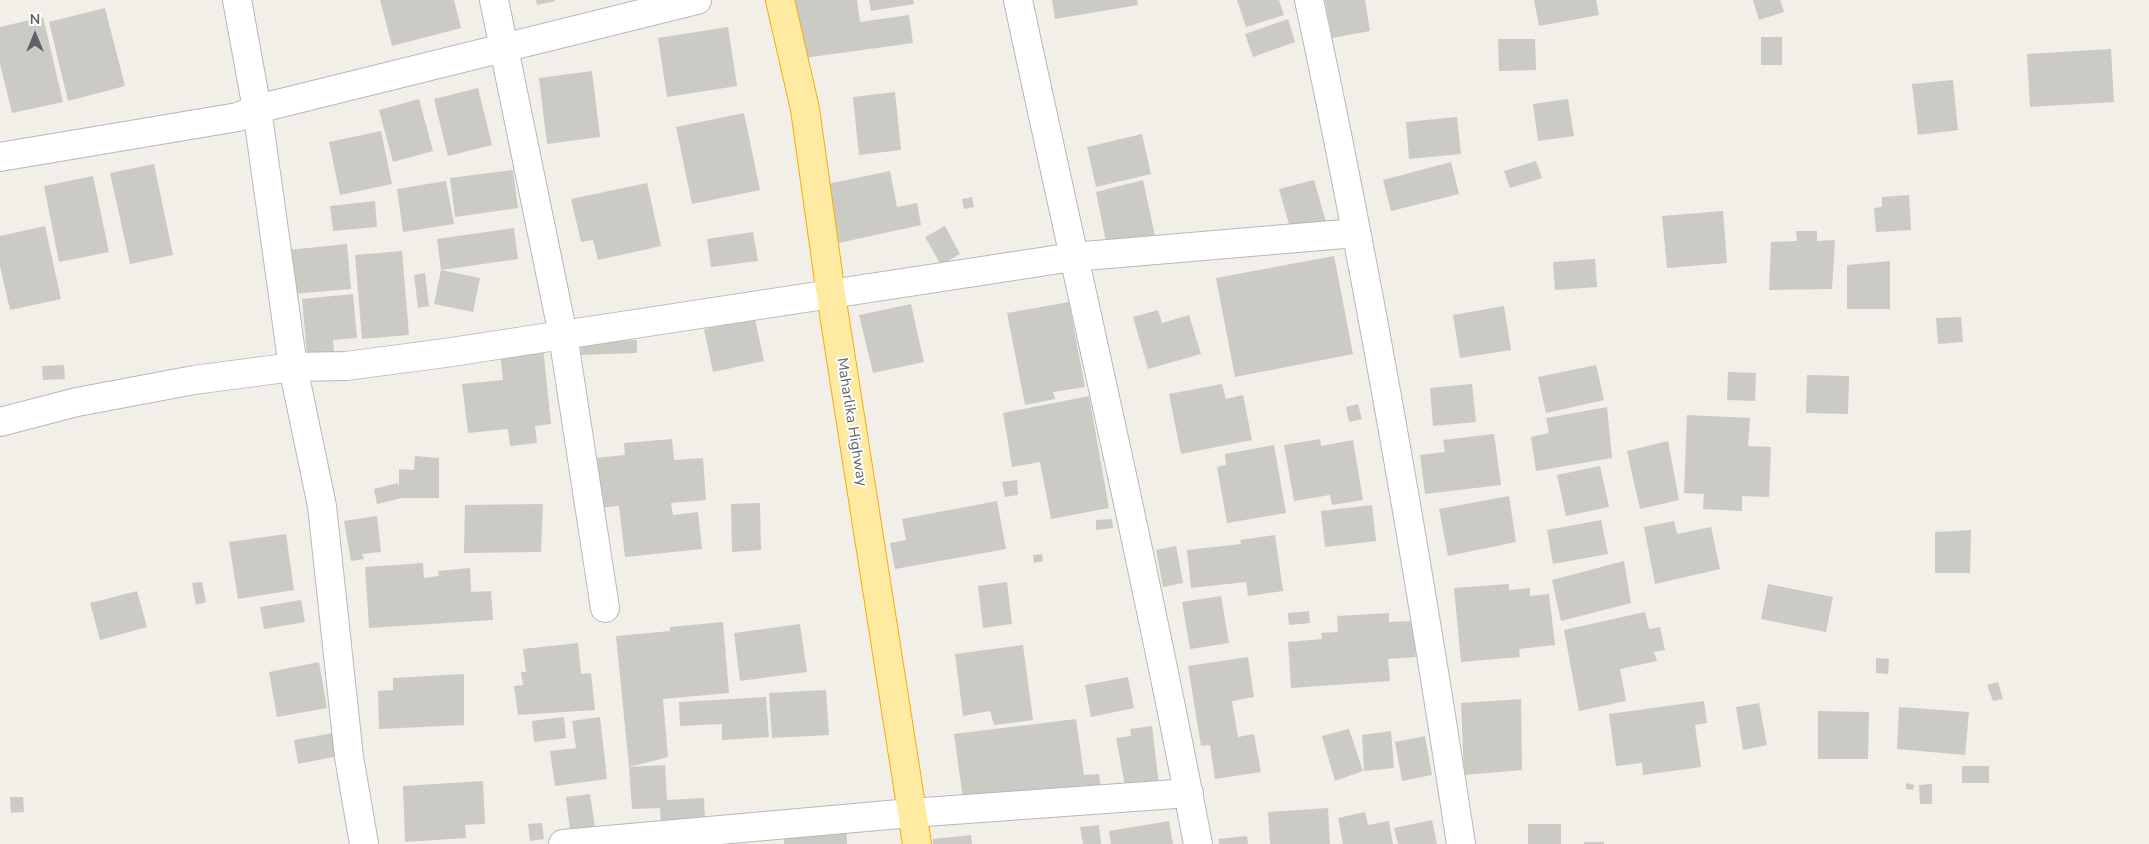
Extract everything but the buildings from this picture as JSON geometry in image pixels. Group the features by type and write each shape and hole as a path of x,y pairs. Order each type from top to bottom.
{"highway":[{"name":"Maharlika Highway","path":"780,0 805,109 831,296 917,844"}],"street":[{"path":"237,0 257,109 293,367 322,506 349,757 364,844"},
{"path":"494,0 563,335 604,608"},
{"path":"0,157 238,117 257,109 697,0"},
{"path":"1018,0 1073,257 1144,572 1198,844"},
{"path":"1309,0 1356,233 1415,556 1461,844"},
{"path":"0,422 77,402 134,390 293,367 346,366 831,296 1073,257 1356,233"},
{"path":"563,844 911,813 1189,793"}]}
